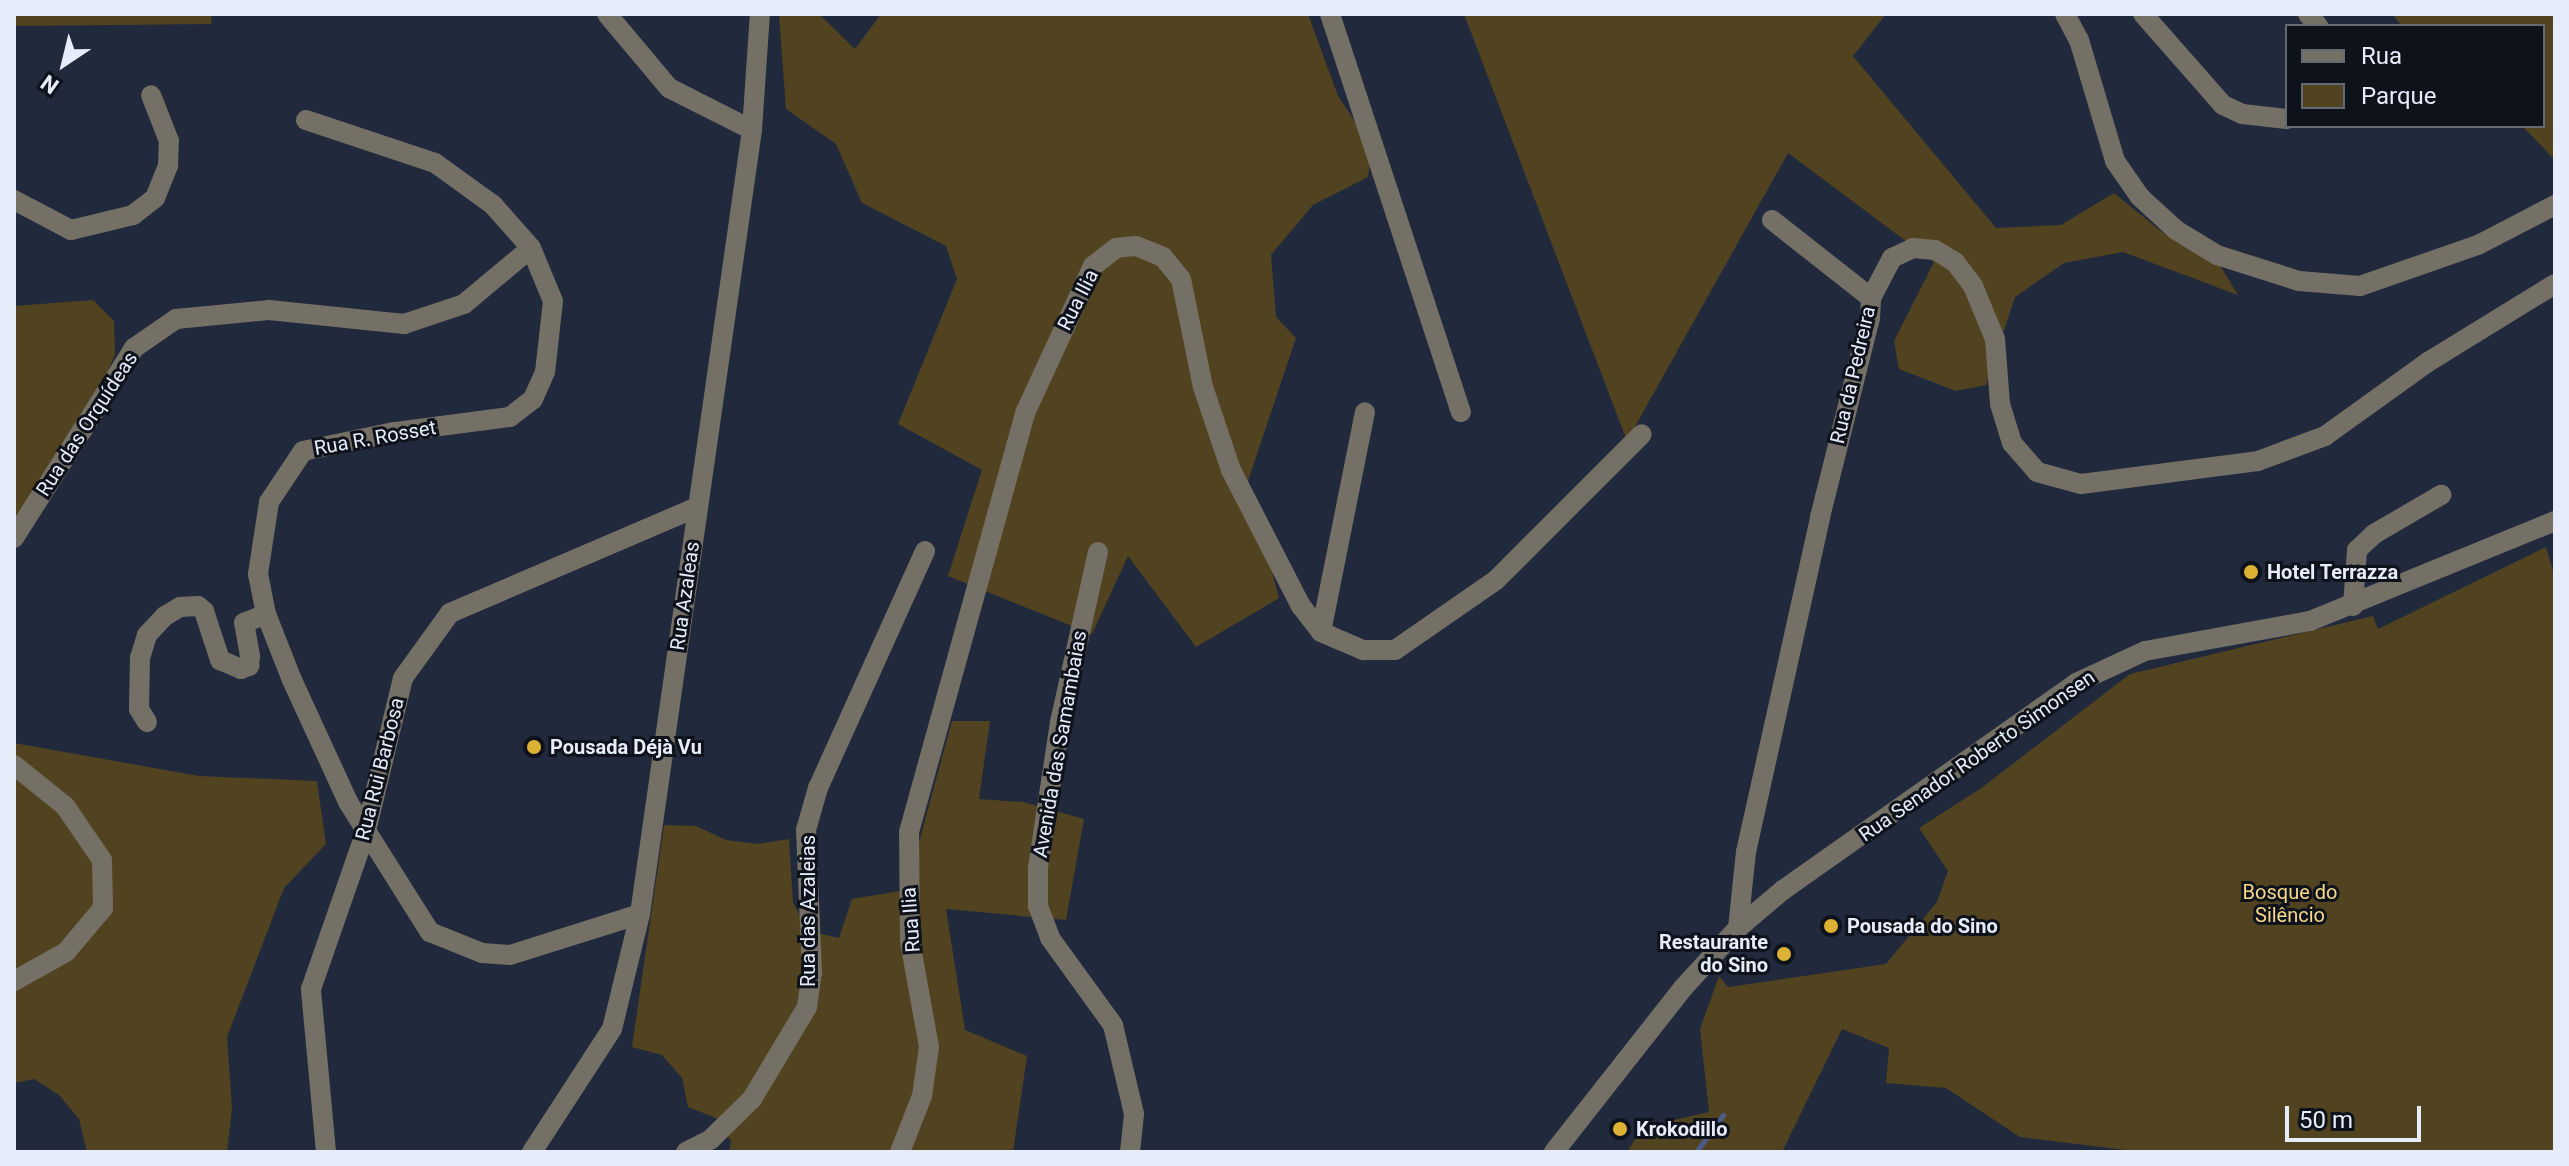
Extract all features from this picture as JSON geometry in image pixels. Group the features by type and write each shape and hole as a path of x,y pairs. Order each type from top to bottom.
{"street":[{"path":"607,14 669,88 752,130"},
{"name":"Rua Azaleas","path":"532,1152 612,1029 623,999 640,914 752,130 760,14"},
{"path":"1330,14 1461,412"},
{"path":"2065,14 2079,40 2115,161 2140,197 2176,230 2217,255 2299,281 2360,286 2478,245 2555,205"},
{"path":"2143,14 2223,105 2242,114 2285,119"},
{"path":"14,200 71,230 133,215 155,198 168,166 169,141 151,95"},
{"name":"Rua R. Rosset","path":"306,120 435,163 493,205 531,248 553,301 545,372 533,399 510,417 394,432 303,451 269,502 258,574 266,614 305,707 366,831 430,932 482,953 510,955 640,914"},
{"path":"1772,220 1871,298"},
{"name":"Rua Ilia","path":"900,1152 922,1096 929,1047 910,941 909,832 1025,413 1080,288 1093,266 1116,248 1136,246 1163,257 1181,279 1203,387 1231,470 1301,606 1321,632"},
{"name":"Rua das Orquídeas","path":"14,538 134,348 176,319 269,310 404,324 464,304 531,248"},
{"name":"Rua da Pedreira","path":"1738,928 1746,852 1871,298 1892,258 1913,248 1935,250 1955,262 1973,286 1995,339 2000,404 2012,443 2037,472 2081,484 2258,461 2325,436 2428,362 2555,284"},
{"path":"1365,412 1321,632 1363,650 1395,650 1496,580 1642,434"},
{"path":"2353,606 2357,550 2374,534 2441,495"},
{"name":"Rua Rui Barbosa","path":"326,1152 311,989 366,831 403,678 450,613 697,507"},
{"name":"Rua Senador Roberto Simonsen","path":"1554,1152 1683,988 1738,928 1783,890 2076,683 2116,660 2310,621 2555,521"},
{"name":"Rua das Azaleias","path":"686,1152 711,1139 752,1099 807,1007 812,973 806,830 818,788 925,551"},
{"name":"Avenida das Samambaias","path":"1098,552 1060,722 1038,868 1038,906 1050,938 1113,1025 1134,1114 1130,1152"},
{"path":"147,722 139,709 140,658 147,635 165,616 198,606 204,611 220,660 241,669 249,666 250,656 244,623 266,614"},
{"path":"14,765 65,806 102,860 103,908 66,952 14,981"}],"green space":[{"path":"14,14 212,14 211,24 14,26"},
{"path":"819,14 855,49 881,14 1308,14 1338,96 1372,147 1368,177 1313,205 1271,255 1276,317 1296,338 1248,481 1279,598 1196,647 1128,556 1092,634 948,576 982,470 898,424 957,279 946,246 862,203 836,144 786,109 779,15"},
{"path":"1464,14 1886,14 1853,56 1996,228 2061,225 2114,193 2162,232 2216,259 2238,295 2123,252 2064,263 2015,297 1986,385 1956,391 1899,369 1894,341 1934,262 1788,153 1627,441"},
{"path":"2392,14 2555,14 2555,160 2524,128 2545,128 2545,24 2400,24"},
{"path":"93,300 114,321 115,354 104,382 14,531 14,306"},
{"name":"Bosque do Silêncio","path":"2546,547 2555,578 2555,1152 2142,1152 2020,1137 1946,1088 1886,1083 1889,1048 1842,1029 1782,1152 1627,1152 1643,1127 1709,1112 1700,1029 1719,976 1728,987 1886,964 1937,902 1948,871 1919,828 1980,789 2130,674 2373,616 2378,629"},
{"path":"952,721 990,721 979,799 1023,802 1084,819 1066,920 946,909 965,1030 1027,1056 1013,1152 729,1152 731,1141 716,1118 688,1107 682,1078 662,1055 632,1047 664,825 696,826 726,840 758,844 789,839 793,903 808,931 839,938 852,899 906,890"},
{"path":"14,743 199,776 317,781 326,844 284,888 227,1037 232,1108 227,1152 87,1152 79,1119 59,1095 34,1079 14,1083"}],"waterway":[{"path":"1696,1152 1723,1115"}],"place":[{"name":"Hotel Terrazza","path":"2251,572"},
{"name":"Pousada Déjà Vu","path":"534,747"},
{"name":"Pousada do Sino","path":"1831,926"},
{"name":"Restaurante do Sino","path":"1784,954"},
{"name":"Krokodillo","path":"1620,1129"}]}
